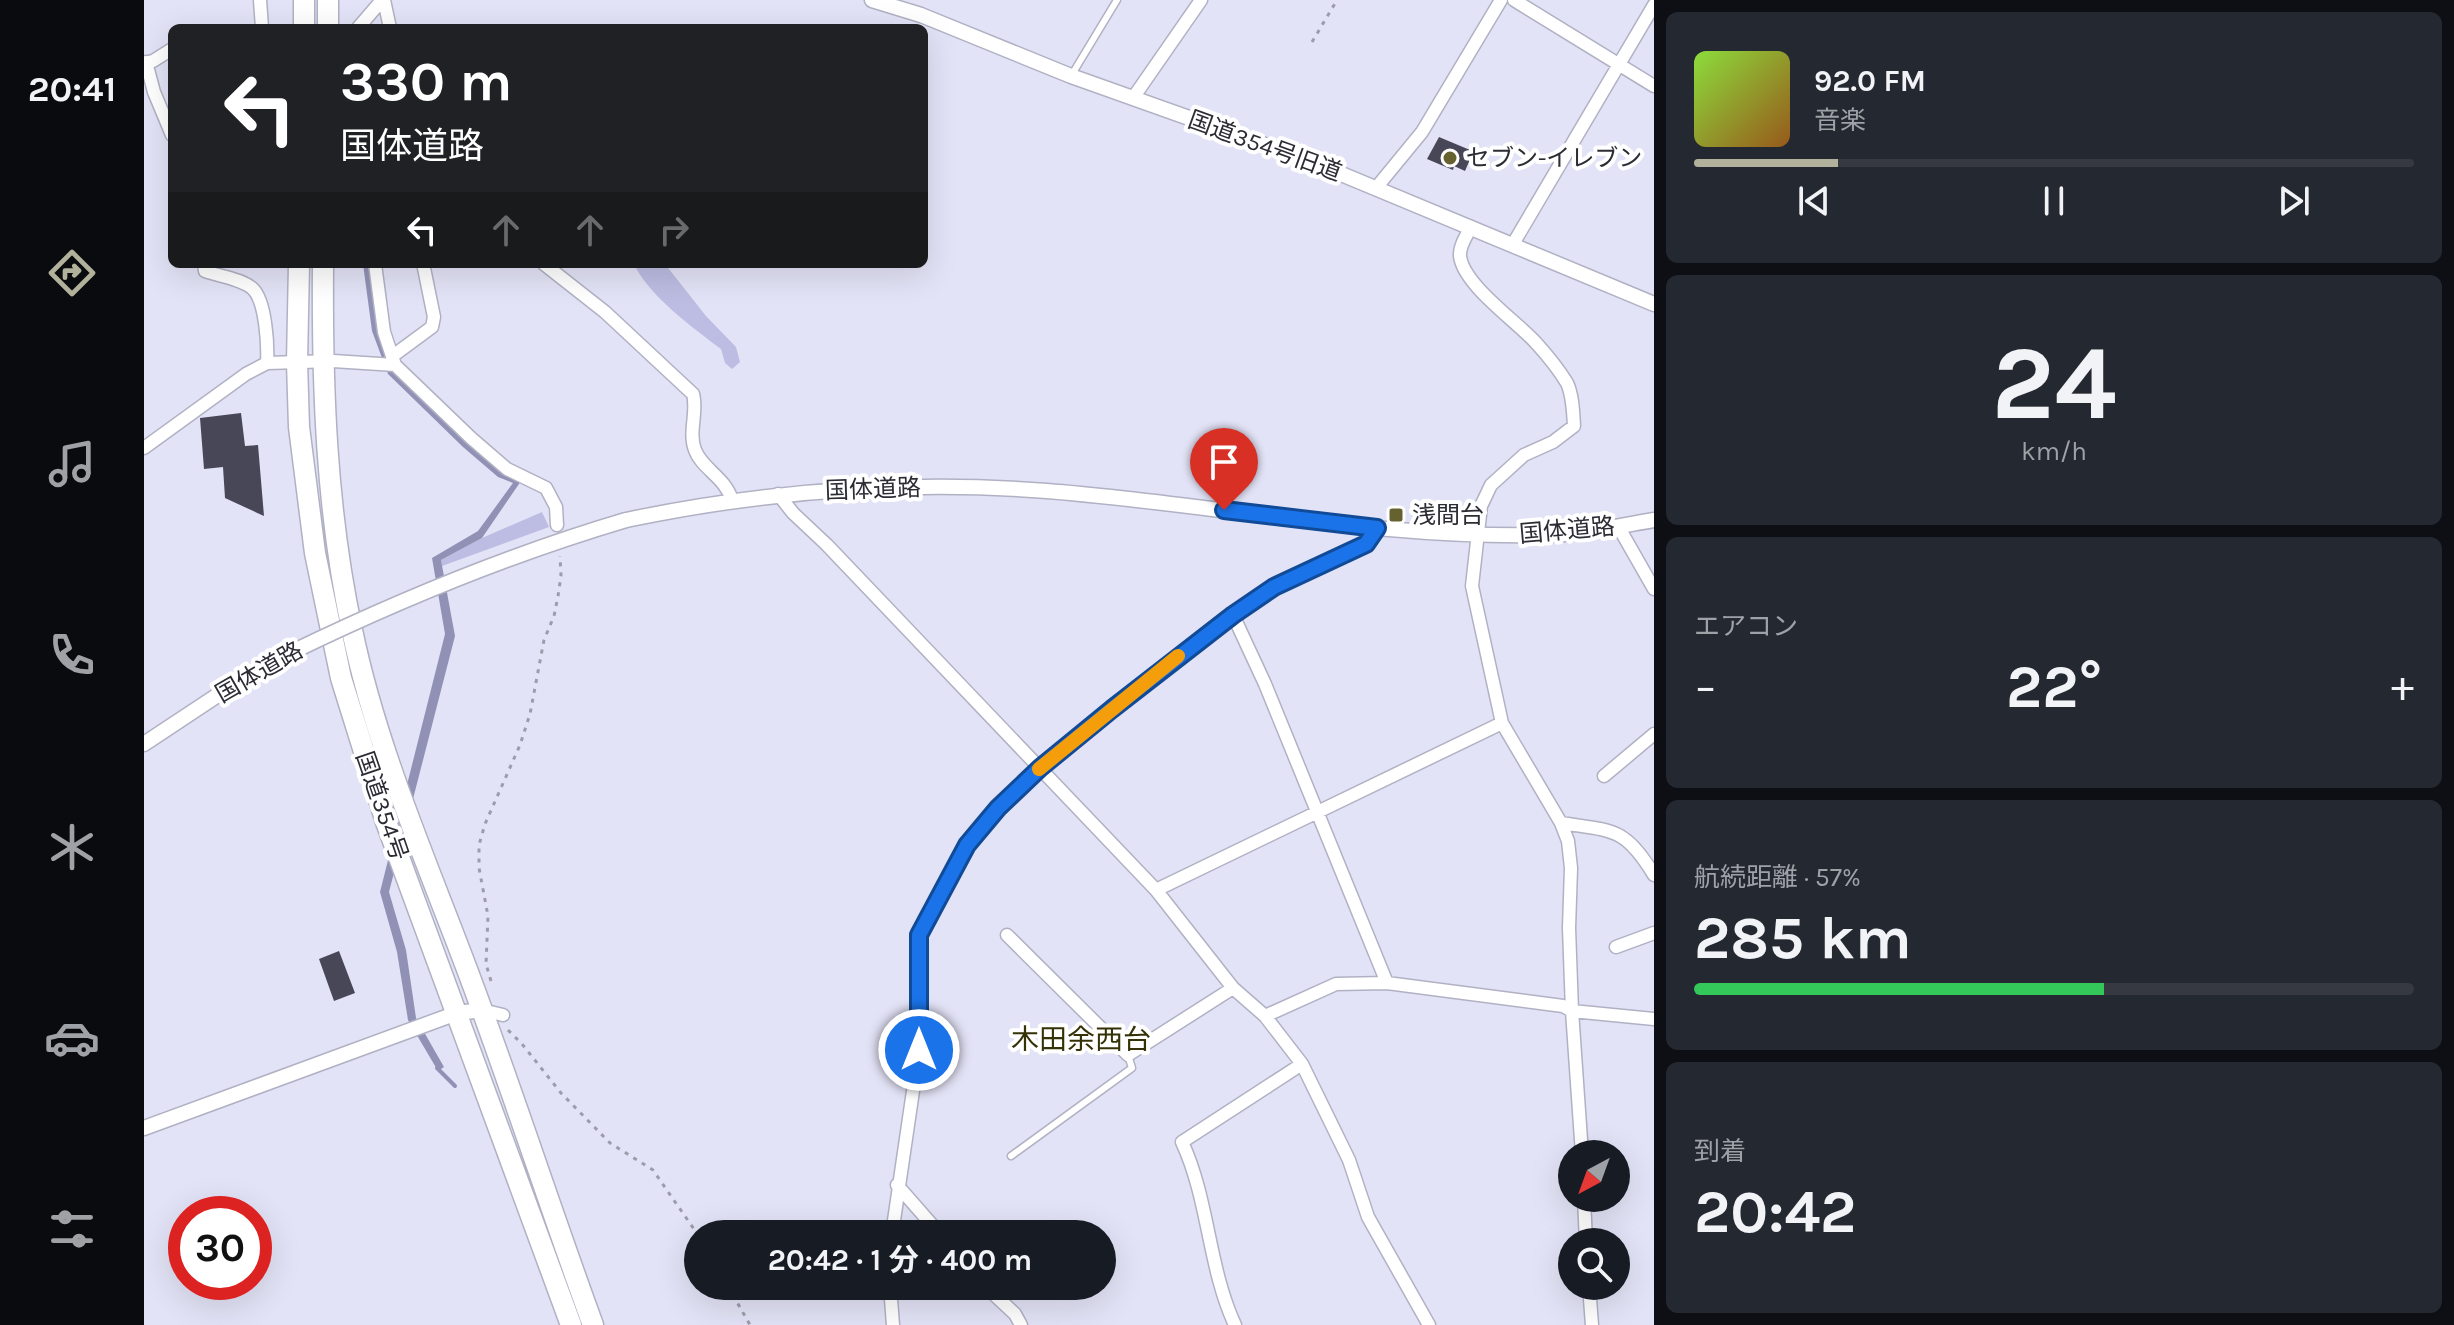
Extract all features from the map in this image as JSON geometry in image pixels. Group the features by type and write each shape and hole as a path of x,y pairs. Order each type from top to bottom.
{"highway":[{"path":"304,0 304,24"},
{"path":"328,0 328,24"},
{"name":"国道354号","path":"299,268 299,427 315,553 341,678 386,822 571,1325"},
{"name":"国道354号","path":"323,268 322,362 330,499 339,565 361,674 593,1325"}],"street":[{"path":"260,0 262,24"},
{"path":"362,24 383,0"},
{"path":"383,0 389,24"},
{"name":"国道354号旧道","path":"872,0 921,15 1071,76 1310,161 1654,304"},
{"path":"1133,98 1201,0"},
{"path":"1376,188 1422,132 1501,0"},
{"path":"1514,0 1654,86"},
{"path":"1513,244 1654,5"},
{"path":"168,51 145,62 168,125"},
{"path":"1471,227 1464,238 1460,256 1472,279 1494,305 1536,343 1568,385 1574,426 1553,442 1524,455 1491,485 1481,506 1472,586 1502,723 1561,823 1568,841 1572,1011 1581,1140"},
{"path":"205,268 205,271 251,287 257,296 269,336 267,363"},
{"path":"376,268 384,332 394,360 471,438 507,469 546,488 556,507 557,525"},
{"path":"144,448 246,374 267,363 394,360 432,327 434,317 424,268"},
{"path":"549,268 605,312 693,394 692,440 695,453 728,487 732,500"},
{"name":"国体道路","path":"144,744 239,681 290,653 377,611 477,569 626,520 732,500 886,487 979,487 1049,491 1377,528 1477,535 1549,535 1654,520"},
{"path":"778,494 1156,890 1233,988 1265,1016 1302,1064 1349,1160 1368,1217 1429,1325"},
{"path":"1618,526 1654,589"},
{"path":"893,1220 919,1050 919,935 967,845 998,808 1040,768 1159,670 1274,587 1366,544 1377,528"},
{"path":"1233,615 1265,684 1387,983"},
{"path":"1156,890 1502,723"},
{"path":"1604,776 1654,734"},
{"path":"1561,823 1624,836 1639,850 1654,875"},
{"path":"1616,947 1654,933"},
{"path":"1007,935 1128,1055 1233,988"},
{"path":"1265,1016 1336,984 1387,983 1563,1006 1572,1011 1654,1019"},
{"path":"144,1128 457,1013 482,1010 503,1015"},
{"path":"1235,1325 1225,1305 1212,1255 1195,1169 1182,1142 1302,1064"},
{"path":"897,1185 928,1220"},
{"path":"891,1300 893,1325"},
{"path":"1000,1300 1015,1314 1021,1325"},
{"path":"1590,1300 1592,1325"}],"lane":[{"path":"1071,76 1117,0"},
{"path":"1011,1156 1132,1068 1128,1055"}],"path":[{"path":"1312,42 1337,0"},
{"path":"492,983 486,964 488,916 479,868 479,845 485,824 520,745 530,714 544,640 554,616 561,576 557,525"},
{"path":"503,1015 508,1030 561,1093 610,1143 653,1170 688,1220"},
{"path":"736,1300 750,1325"}],"shaded area":[{"path":"364,268 372,268 389,360 521,481 482,538 441,560 455,636 389,892 406,950 416,1018 444,1067 438,1071 408,1020 397,952 380,892 445,634 432,558 478,531 513,483 498,477 463,447 388,374 372,331"},
{"path":"636,268 668,268 706,316 736,347 740,362 732,369 725,363 721,349 685,321"},
{"path":"542,512 549,527 442,566 441,560"}],"building":[{"path":"1439,137 1470,150 1467,156 1471,157 1465,171 1454,166 1453,170 1427,159"},
{"path":"241,413 245,446 258,445 264,516 225,498 223,467 204,469 200,418"},
{"path":"339,951 355,993 334,1001 319,959"}],"waterway":[{"path":"437,1068 455,1086"}],"slow traffic":[{"path":"1039,769 1178,656"}],"place":[{"name":"セブン-イレブン","path":"1450,158"},
{"name":"浅間台","path":"1396,515"}],"district":[{"name":"木田余西台","path":"1081,1039"}],"route":[{"path":"919,1050 919,935 967,845 998,808 1040,768 1159,670 1233,615 1274,587 1366,544 1377,528 1224,510"}]}
